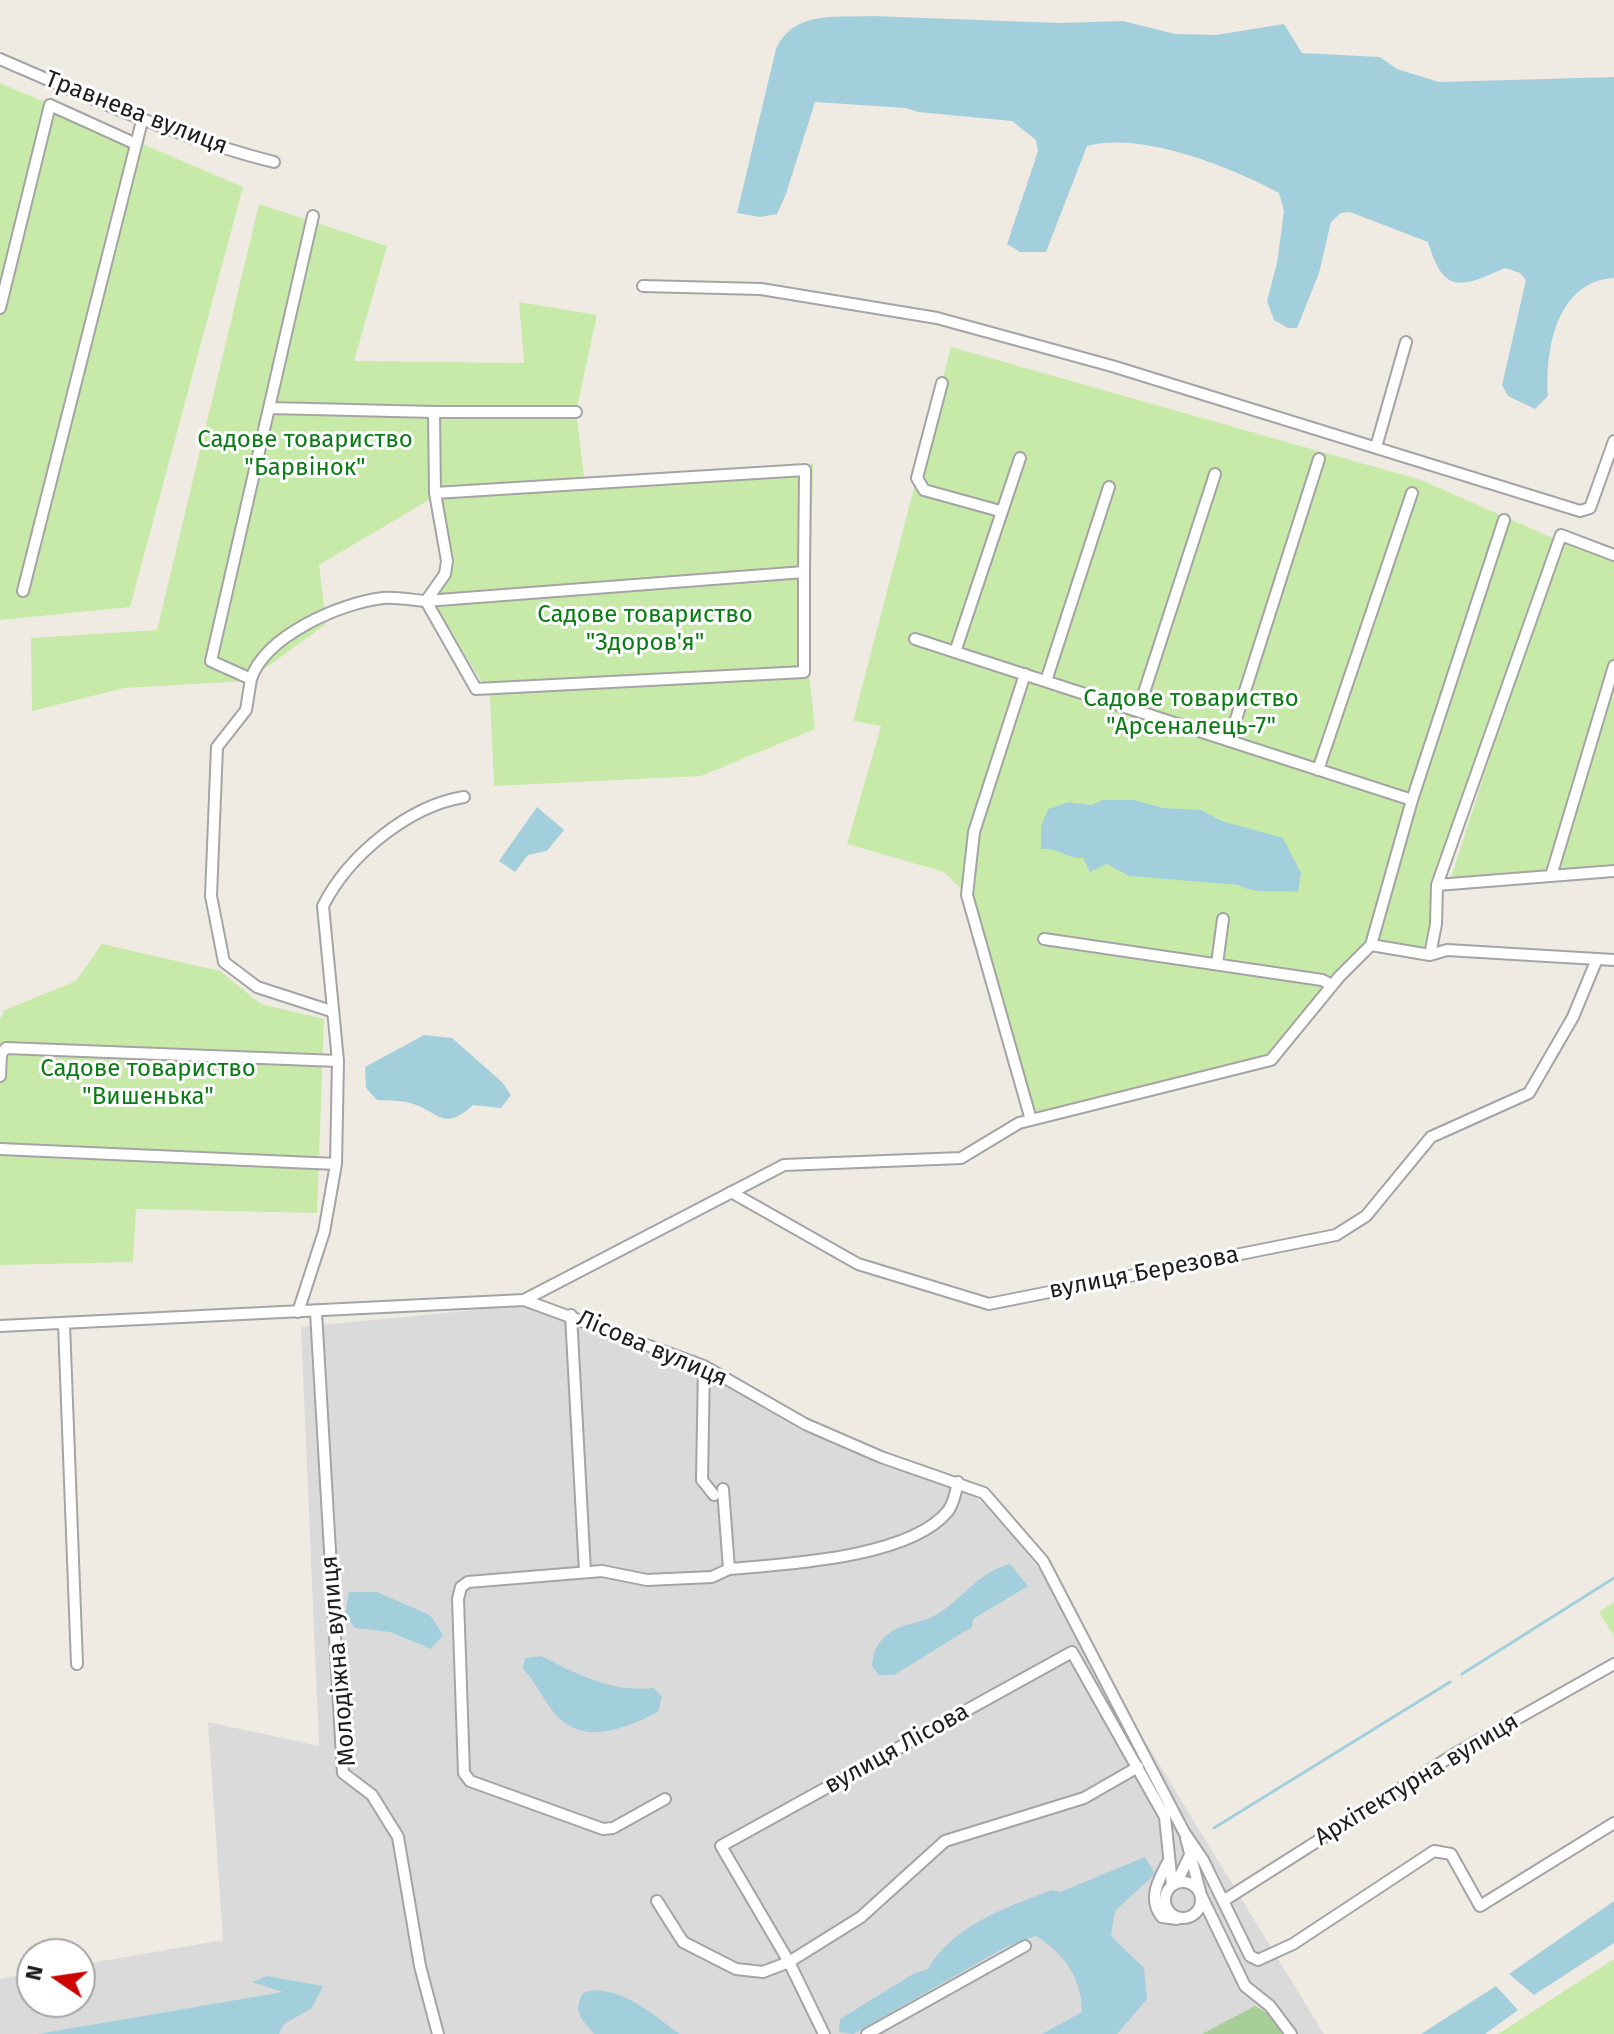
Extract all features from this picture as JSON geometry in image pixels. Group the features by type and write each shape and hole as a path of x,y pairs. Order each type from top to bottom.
{"street":[{"name":"Травнева вулиця","path":"0,59 142,121 207,145 274,162"},
{"path":"0,308 50,105 136,144"},
{"path":"23,591 142,121"},
{"path":"251,679 211,661 313,216"},
{"path":"643,286 761,289 937,318 1112,366 1580,511 1590,508 1614,441"},
{"path":"1376,447 1406,342"},
{"path":"942,383 917,478 924,490 1000,511"},
{"path":"270,408 576,412"},
{"path":"426,601 445,574 447,561 435,493 434,412"},
{"path":"955,652 1020,458"},
{"path":"1229,741 1319,459"},
{"path":"426,601 476,689 804,672 805,470 435,493"},
{"path":"1138,711 1215,474"},
{"path":"1046,681 1109,487"},
{"path":"1318,770 1412,493"},
{"path":"524,1300 784,1165 961,1158 1019,1123 1271,1060 1332,985 1371,945 1412,800 1504,520"},
{"path":"1430,955 1436,924 1437,885 1561,535 1614,555"},
{"path":"331,1011 257,987 240,978 224,962 211,896 217,747 246,710 256,664 265,654 321,615 383,598 426,601 804,572"},
{"path":"915,639 1412,800"},
{"path":"1551,876 1614,666"},
{"path":"1025,674 974,832 967,895 1031,1120"},
{"path":"298,1312 324,1232 336,1164 338,1061 322,920 329,894 361,855 396,827 444,801 464,797"},
{"path":"1437,885 1614,871"},
{"path":"1217,964 1223,919"},
{"path":"1044,939 1322,980 1332,985"},
{"path":"1371,945 1430,955 1447,950 1614,960"},
{"name":"вулиця Березова","path":"731,1192 858,1264 989,1304 1336,1235 1366,1216 1431,1137 1529,1093 1573,1017 1597,959"},
{"path":"0,1076 1,1054 6,1048 338,1061"},
{"path":"0,1149 336,1164"},
{"name":"Лісова вулиця","path":"0,1326 524,1300 704,1366 805,1424 881,1457 984,1493 1043,1561 1184,1832"},
{"name":"Молодіжна вулиця","path":"316,1312 343,1773 372,1795 398,1837 420,1966 438,2034"},
{"path":"571,1315 585,1572"},
{"path":"64,1324 77,1664"},
{"path":"704,1366 702,1480 718,1492 729,1569"},
{"path":"665,1799 613,1828 603,1829 470,1781 464,1773 458,1599 461,1587 468,1582 602,1571 647,1580 712,1577 729,1569 824,1561 891,1545 941,1518 951,1508 958,1482"},
{"name":"вулиця Лісова","path":"789,1962 721,1846 1072,1652 1138,1767"},
{"name":"Архітектурна вулиця","path":"1223,1901 1458,1752 1614,1664"},
{"path":"657,1901 683,1942 736,1969 763,1972 789,1962 861,1917 945,1841 1084,1798 1138,1767 1165,1817 1174,1884"},
{"path":"1184,1832 1203,1860 1250,1956 1258,1960 1293,1944 1434,1851 1451,1854 1480,1906 1614,1823"},
{"path":"1169,1860 1157,1882 1156,1910 1162,1917 1181,1919 1197,1912 1201,1895 1184,1832"},
{"path":"1181,1919 1170,1913 1164,1902 1190,1855"},
{"path":"1174,1884 1194,1885 1245,1986 1270,2006 1291,2034"},
{"path":"867,2034 1025,1946"},
{"path":"789,1962 824,2034"}],"shaded area":[{"path":"526,1305 715,1380 802,1431 972,1495 994,1512 1043,1574 1324,2034 0,2034 0,1979 16,1976 16,2018 96,2018 96,1962 223,1940 208,1722 319,1746 301,1327"}],"green space":[{"path":"0,83 243,187 130,607 0,620"},
{"path":"259,204 387,246 354,361 524,363 519,302 597,315 576,412 585,484 813,463 809,674 815,729 701,776 494,786 490,695 429,596 452,564 439,494 319,565 326,624 248,681 124,688 32,711 31,638 157,630"},
{"name":"Садове товариство \"Арсеналець-7\"","path":"951,347 1421,480 1555,539 1437,885 1430,955 1371,946 1271,1060 1031,1120 967,895 944,872 847,844 881,726 853,721"},
{"path":"1561,535 1614,556 1614,874 1449,884"},
{"name":"Садове товариство \"Вишенька\"","path":"102,944 220,971 261,1004 324,1019 317,1213 136,1209 133,1262 0,1265 0,1019 5,1010 76,981"},
{"path":"1614,1602 1614,1636 1599,1612"},
{"path":"1614,1959 1614,2034 1498,2034"},
{"path":"1255,2006 1284,2023 1285,2034 1202,2034"}],"water":[{"path":"872,16 1060,23 1123,21 1175,34 1216,35 1284,24 1302,53 1380,57 1397,69 1439,82 1614,77 1614,278 1595,282 1579,291 1567,304 1558,320 1549,358 1548,396 1535,409 1508,396 1502,385 1526,280 1520,273 1505,268 1476,280 1456,282 1440,271 1428,242 1350,212 1341,213 1331,222 1319,273 1297,328 1288,328 1274,320 1267,301 1277,263 1284,211 1279,193 1211,163 1159,147 1133,143 1087,146 1046,252 1020,252 1007,244 1038,151 1036,140 1012,121 918,112 906,108 815,102 777,214 760,217 737,213 776,49 784,36 793,28 817,19"},
{"path":"1103,800 1134,800 1163,808 1201,810 1222,821 1283,838 1301,873 1298,892 1259,891 1238,885 1129,876 1107,864 1090,872 1083,858 1041,849 1041,826 1048,809 1069,802 1091,805"},
{"path":"537,807 564,830 547,851 528,855 515,872 499,861"},
{"path":"424,1035 452,1038 502,1082 511,1095 501,1108 473,1105 455,1118 448,1119 410,1103 377,1100 366,1088 365,1067"},
{"path":"1010,1564 1028,1586 973,1619 972,1627 894,1675 879,1675 872,1666 873,1656 888,1634 939,1613 989,1573"},
{"path":"349,1592 377,1592 430,1615 443,1635 431,1649 390,1632 355,1628 345,1615"},
{"path":"541,1656 610,1685 654,1688 662,1697 658,1712 632,1724 605,1731 579,1730 566,1724 551,1709 523,1669 525,1658"},
{"path":"1145,1857 1155,1874 1115,1911 1111,1936 1144,1968 1147,1999 1117,2034 1042,2034 1082,2012 1079,1989 1070,1968 1055,1950 1036,1936 1004,1948 853,2034 839,2032 840,2019 913,1974 928,1969 952,1940 982,1919 1035,1896 1052,1890 1060,1892"},
{"path":"1614,1901 1614,1943 1534,1995 1509,1974"},
{"path":"267,1976 323,1986 312,2008 284,2024 279,2034 38,2034 283,1992 252,1982"},
{"path":"1496,1986 1518,2010 1485,2034 1421,2034"},
{"path":"594,1990 629,1999 680,2034 594,2034 580,2015 578,2005 583,1993"}],"waterway":[{"path":"1462,1674 1614,1578"},
{"path":"1214,1828 1450,1682"}],"park label":[{"name":"Садове товариство \"Барвінок\"","path":"305,454"},
{"name":"Садове товариство \"Здоров'я\"","path":"645,629"}]}
